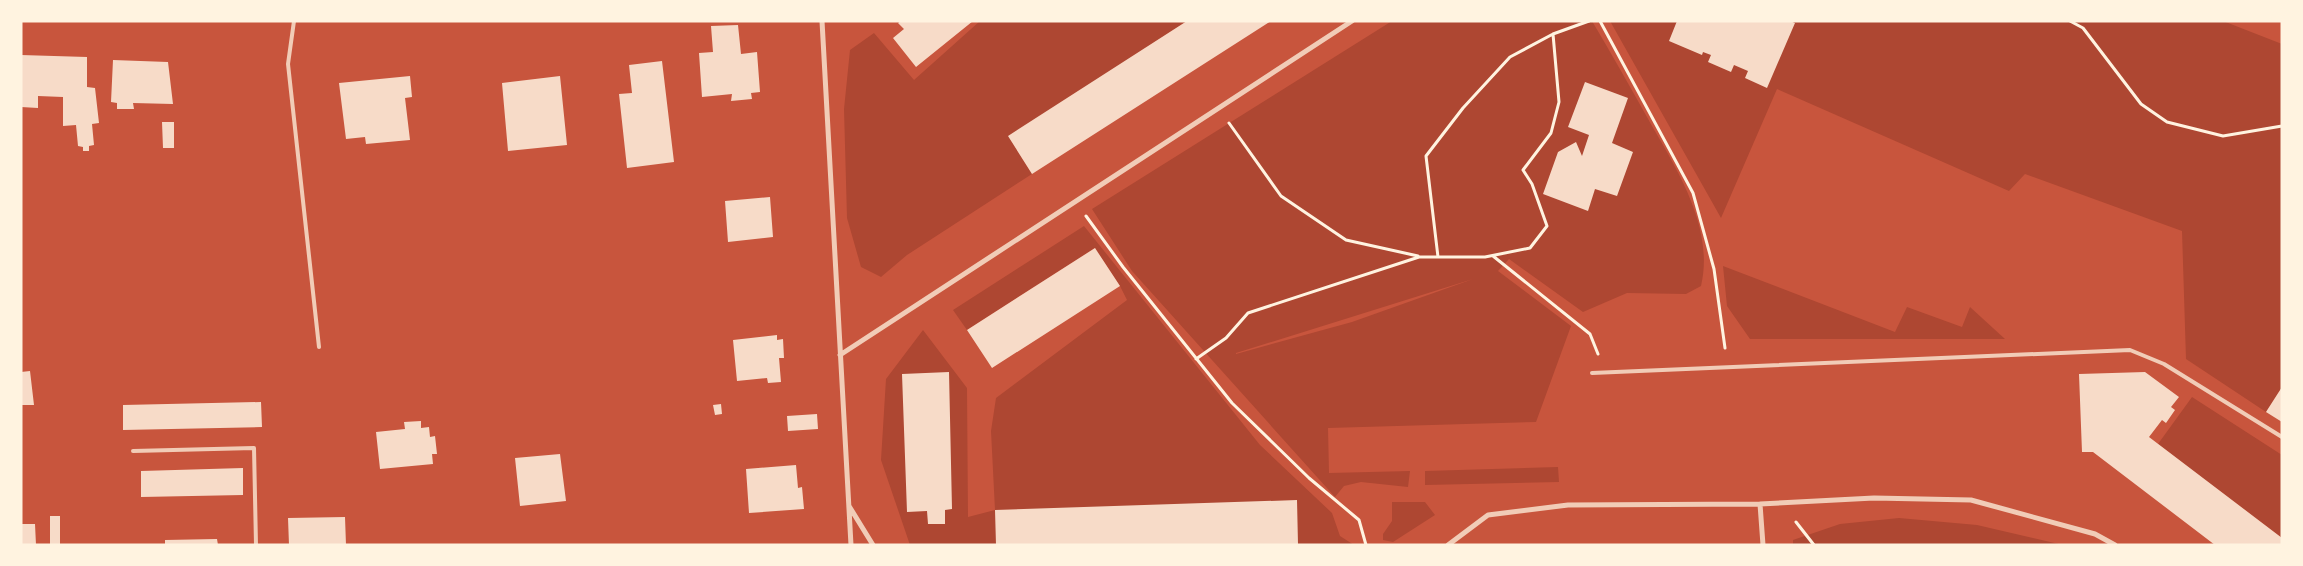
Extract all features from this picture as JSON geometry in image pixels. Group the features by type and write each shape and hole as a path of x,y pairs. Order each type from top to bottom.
{"street":[{"path":"822,21 851,545"},
{"path":"840,355 1352,21"},
{"path":"1448,545 1488,515 1568,505 1760,504 1874,498 1971,500 2095,534 2116,545"},
{"path":"1760,504 1763,545"},
{"path":"849,506 873,545"}],"lane":[{"path":"294,21 288,64 318,347"},
{"path":"1592,373 2130,350 2164,364 2282,437"},
{"path":"132,451 254,448 256,545"}],"path":[{"path":"1438,257 1426,156 1463,108 1510,57 1552,34 1589,21"},
{"path":"1600,21 1693,193 1714,269 1728,367"},
{"path":"2070,21 2084,28 2141,104 2167,122 2223,136 2282,126"},
{"path":"1219,108 1282,196 1346,240 1419,257 1492,256 1530,248 1547,226 1532,184 1523,170 1551,133 1559,102 1552,34"},
{"path":"1076,202 1123,267 1232,403 1309,478 1360,520 1366,545"},
{"path":"1492,256 1590,334 1605,373"},
{"path":"1196,359 1226,338 1248,313 1419,257"}],"shaded area":[{"path":"980,21 1187,21 1009,137 1032,174 907,255 881,277 861,267 847,218 844,109 850,50 874,33 914,80"},
{"path":"1392,21 1592,21 1669,156 1690,198 1702,241 1704,264 1701,286 1686,294 1627,293 1583,312 1509,259 1498,271 1571,326 1536,422 1328,428 1329,473 1410,471 1408,487 1361,482 1344,486 1335,497 1132,271 1092,209","holes":["1473,279 1352,322 1236,354"]},
{"path":"1610,21 2223,21 2282,44 2282,387 2266,412 2186,359 2182,231 2025,174 2009,191 1777,89 1721,218"},
{"path":"1084,226 1260,445 1332,513 1340,536 1354,545 910,545 881,460 886,379 923,330 967,388 968,517 995,510 991,431 996,398 1127,300 1095,248 967,330 953,310"},
{"path":"1723,266 1895,332 1907,307 1962,327 1970,307 2005,339 1750,339 1727,306"},
{"path":"2192,397 2282,455 2282,538 2158,444"},
{"path":"1558,467 1559,482 1425,485 1425,471"},
{"path":"1392,502 1425,502 1435,515 1393,542 1383,540 1383,534 1392,521"},
{"path":"1899,518 1977,525 2063,545 1793,545 1793,540 1840,524"}],"building":[{"path":"901,21 973,21 916,67 893,38 904,29 898,23"},
{"path":"1187,21 1271,21 1032,174 1008,136"},
{"path":"1677,21 1790,21 1795,23 1767,88 1745,78 1748,71 1734,65 1731,72 1708,62 1711,55 1703,52 1702,55 1669,41"},
{"path":"738,25 741,54 757,52 760,92 751,93 752,99 731,101 732,94 702,97 699,53 713,52 711,26"},
{"path":"21,55 87,57 87,87 95,88 99,123 92,124 94,145 89,146 89,151 83,151 83,147 78,146 76,125 63,126 63,97 38,96 38,108 21,107"},
{"path":"113,60 168,62 173,104 133,103 134,109 117,109 117,103 111,102"},
{"path":"662,61 674,162 627,168 619,94 632,93 629,65"},
{"path":"410,76 412,97 405,98 410,140 366,144 365,137 346,139 339,83"},
{"path":"560,76 567,145 508,151 502,83"},
{"path":"1585,82 1628,98 1612,143 1633,152 1617,196 1595,189 1588,211 1543,194 1558,152 1576,142 1582,156 1589,135 1568,127"},
{"path":"162,122 174,122 174,148 163,148"},
{"path":"770,197 773,237 728,242 725,201"},
{"path":"1095,248 1120,286 992,368 967,330"},
{"path":"777,335 777,340 783,339 784,358 779,358 781,382 768,383 767,378 737,381 733,340"},
{"path":"30,371 34,405 21,405 21,372"},
{"path":"949,372 952,509 945,510 945,524 928,524 927,511 907,512 902,374"},
{"path":"2145,372 2179,397 2171,407 2175,410 2166,423 2162,420 2149,437 2282,538 2282,545 2215,545 2093,452 2082,452 2079,374"},
{"path":"2282,387 2282,422 2266,412"},
{"path":"261,402 262,427 123,430 123,405"},
{"path":"721,404 722,414 715,415 713,405"},
{"path":"817,414 818,429 788,431 787,416"},
{"path":"421,421 421,428 429,427 430,437 435,436 437,454 432,454 433,464 380,469 376,432 405,429 404,422"},
{"path":"560,454 566,501 520,506 515,458"},
{"path":"796,465 798,488 802,487 804,509 749,513 746,469"},
{"path":"243,468 243,495 141,497 141,471"},
{"path":"1297,500 1298,544 996,545 995,510"},
{"path":"50,516 60,516 60,545 50,545"},
{"path":"345,517 346,545 289,545 288,518"},
{"path":"21,524 35,524 36,545 21,545"},
{"path":"217,539 218,545 165,545 165,540"}]}
